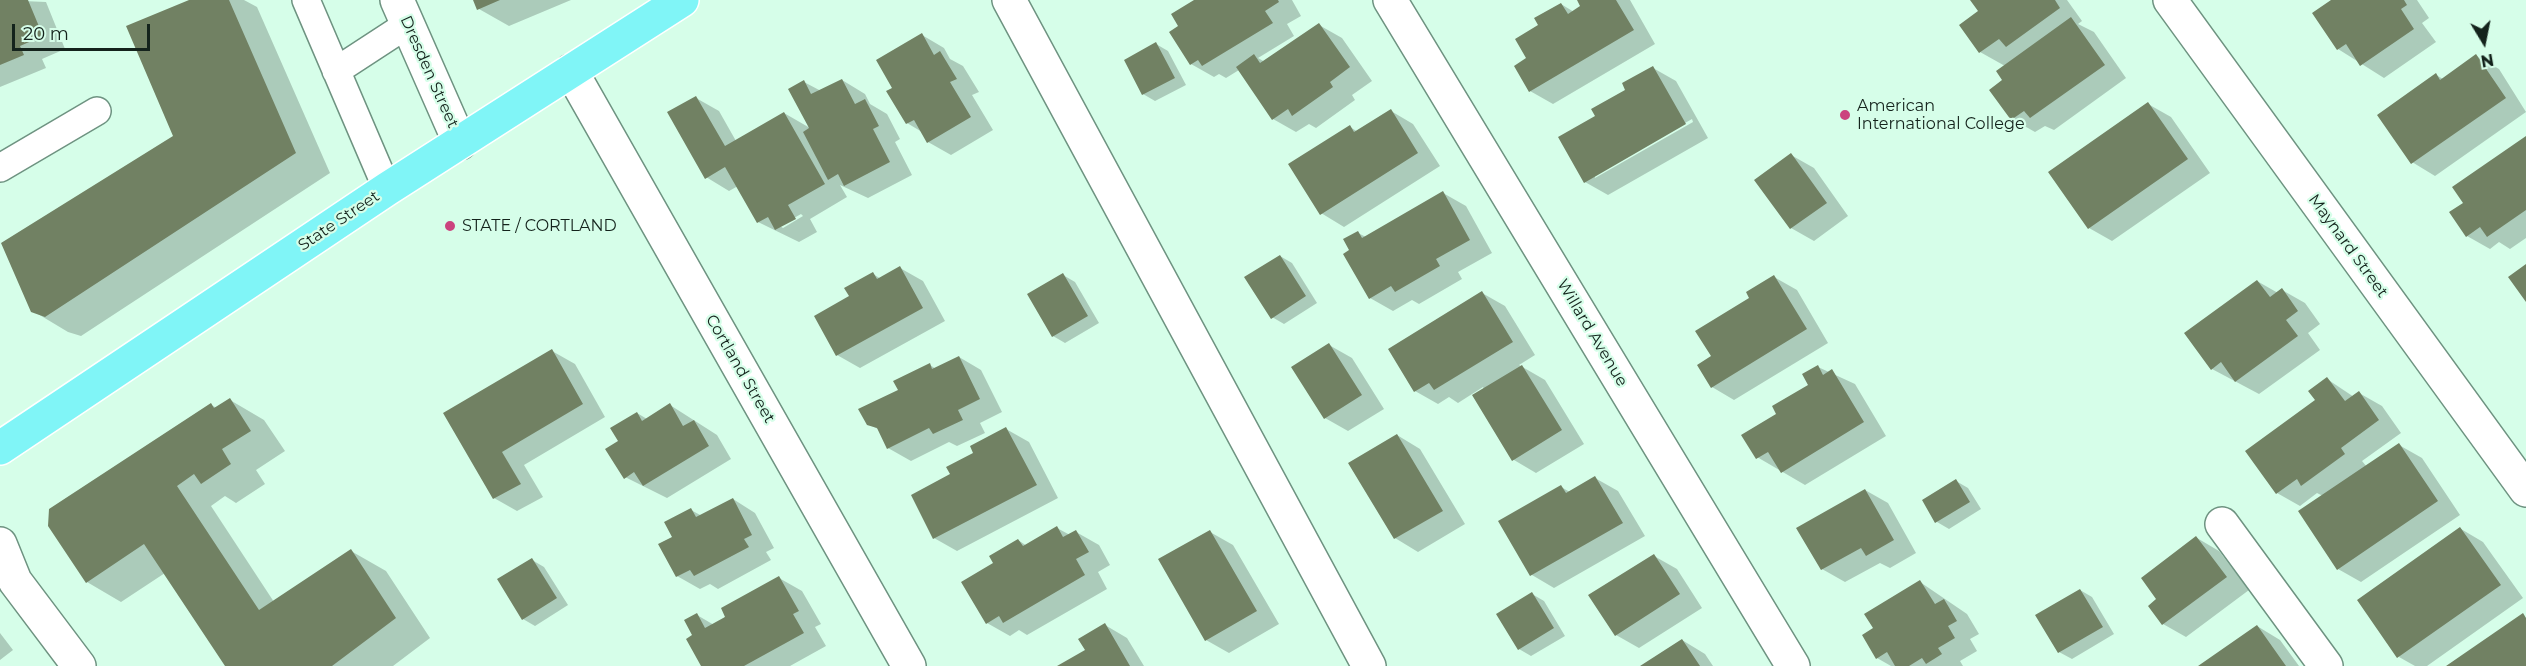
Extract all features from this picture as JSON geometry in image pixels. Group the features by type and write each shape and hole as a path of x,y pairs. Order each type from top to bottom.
{"main road":[{"name":"State Street","path":"0,448 387,189 682,0"}],"street":[{"path":"1009,0 1369,666"},
{"name":"Willard Avenue","path":"1390,0 1793,666"},
{"name":"Maynard Street","path":"2170,0 2526,490"},
{"name":"Dresden Street","path":"403,12 460,143"},
{"name":"Cortland Street","path":"571,71 909,666"},
{"path":"2222,524 2326,666"},
{"path":"0,544 15,581 79,666"}],"lane":[{"path":"306,0 387,189"},
{"path":"336,71 403,12"},
{"path":"0,168 96,111"}],"building":[{"path":"0,0 28,0 43,36 20,46 24,55 0,65"},
{"path":"189,0 229,0 296,153 45,317 31,312 1,243 173,136 126,26"},
{"path":"473,0 500,0 477,10"},
{"path":"1194,0 1278,0 1279,2 1265,11 1273,23 1202,66 1198,60 1190,65 1169,32 1178,26 1171,14"},
{"path":"1577,0 1616,0 1634,30 1529,92 1514,66 1526,58 1515,39 1538,25 1534,18 1561,3 1568,14 1580,6"},
{"path":"1970,0 2055,0 2060,8 2006,47 1999,39 1979,53 1959,25 1978,11"},
{"path":"2331,0 2404,0 2407,5 2401,9 2414,29 2360,66 2346,44 2337,50 2312,13"},
{"path":"2071,17 2105,65 2030,118 2024,111 2011,120 1989,90 2002,80 1996,71"},
{"path":"1319,23 1350,67 1330,82 1333,87 1292,116 1288,109 1272,120 1236,67 1254,54 1260,63"},
{"path":"922,33 934,55 940,51 957,79 950,82 971,117 927,143 914,120 906,124 886,91 892,88 876,60"},
{"path":"1156,42 1175,78 1142,95 1124,60"},
{"path":"2476,54 2506,98 2411,164 2377,115 2436,73 2440,80"},
{"path":"1653,66 1686,124 1584,183 1558,137 1595,116 1591,109 1625,90 1622,83"},
{"path":"842,79 855,104 865,99 879,126 873,129 890,162 844,186 838,174 828,180 803,132 809,128 788,89 804,80 811,94"},
{"path":"696,96 725,146 784,112 825,184 788,205 796,219 775,230 768,217 757,223 725,167 705,179 667,112"},
{"path":"2148,102 2188,159 2088,229 2048,172"},
{"path":"1391,109 1418,153 1320,215 1288,164 1350,125 1354,132"},
{"path":"2526,136 2526,210 2487,237 2480,227 2466,237 2449,212 2463,203 2452,187"},
{"path":"1791,153 1827,203 1790,229 1754,180"},
{"path":"1443,191 1470,240 1436,259 1440,266 1395,292 1391,286 1369,299 1343,254 1349,250 1343,239 1358,231 1362,238"},
{"path":"1280,255 1306,296 1271,319 1244,277"},
{"path":"2526,264 2526,302 2508,277"},
{"path":"900,266 923,308 836,356 814,316 849,296 844,288 873,272 877,279"},
{"path":"1063,273 1088,316 1052,337 1027,294"},
{"path":"1774,275 1807,329 1711,388 1697,365 1711,356 1695,331 1749,298 1746,292"},
{"path":"2257,280 2270,297 2282,288 2298,311 2286,320 2298,336 2235,382 2221,362 2211,370 2184,333"},
{"path":"1482,291 1513,342 1434,390 1429,383 1414,392 1388,349"},
{"path":"1329,343 1362,395 1324,419 1291,367"},
{"path":"552,349 583,404 502,452 521,484 493,499 443,413"},
{"path":"959,356 980,399 958,410 963,420 933,434 929,428 887,449 877,428 867,425 858,409 898,390 893,381 930,363 932,369"},
{"path":"1522,365 1562,430 1512,461 1472,395"},
{"path":"1818,365 1823,375 1832,369 1864,422 1781,473 1768,452 1756,459 1741,435 1776,414 1772,406 1808,385 1802,374"},
{"path":"2327,377 2345,401 2359,391 2379,420 2341,448 2345,454 2301,486 2297,479 2276,494 2245,451 2315,400 2308,391"},
{"path":"230,398 251,431 222,449 231,464 201,484 194,474 177,486 259,610 351,549 396,618 332,666 225,666 144,544 86,583 48,526 49,509 211,403 214,408"},
{"path":"670,403 683,426 694,420 709,446 643,486 634,472 624,479 605,449 618,441 610,428 637,412 642,421"},
{"path":"1006,427 1037,485 933,539 911,495 950,474 946,467 973,453 970,446"},
{"path":"1397,434 1443,511 1394,539 1348,463"},
{"path":"2399,443 2438,501 2337,570 2298,511"},
{"path":"1595,476 1623,523 1530,576 1498,521 1561,485 1566,493"},
{"path":"1956,479 1970,502 1935,523 1922,500"},
{"path":"1865,489 1894,540 1866,556 1861,548 1821,570 1796,528"},
{"path":"733,498 752,535 744,539 749,547 694,576 690,570 676,577 658,544 672,537 664,522 691,508 696,517"},
{"path":"1057,526 1063,537 1076,530 1089,552 1076,559 1085,575 1003,623 999,616 986,624 961,582 993,563 989,556 1018,539 1023,546"},
{"path":"2460,527 2501,585 2397,658 2357,600"},
{"path":"1210,530 1257,611 1205,641 1158,559"},
{"path":"2196,536 2227,577 2162,625 2148,606 2156,599 2141,578"},
{"path":"1654,554 1680,594 1615,636 1588,595"},
{"path":"532,558 557,598 522,620 497,579"},
{"path":"779,576 799,611 793,614 804,633 744,666 701,666 686,639 692,635 684,620 697,613 705,628 725,617 721,608"},
{"path":"1920,580 1935,604 1944,599 1957,621 1948,626 1955,638 1938,648 1942,654 1926,664 1922,658 1909,666 1895,666 1887,652 1876,659 1862,635 1873,628 1864,614"},
{"path":"2080,589 2103,627 2058,653 2035,615"},
{"path":"1532,592 1554,628 1518,650 1496,614"},
{"path":"2523,613 2526,618 2526,666 2446,666"},
{"path":"1105,623 1130,666 1057,666 1085,650 1078,639"},
{"path":"2257,625 2286,666 2198,666"},
{"path":"1682,639 1700,666 1640,666"}],"place":[{"name":"American International College","path":"1845,115"},
{"name":"STATE / CORTLAND","path":"450,226"}]}
